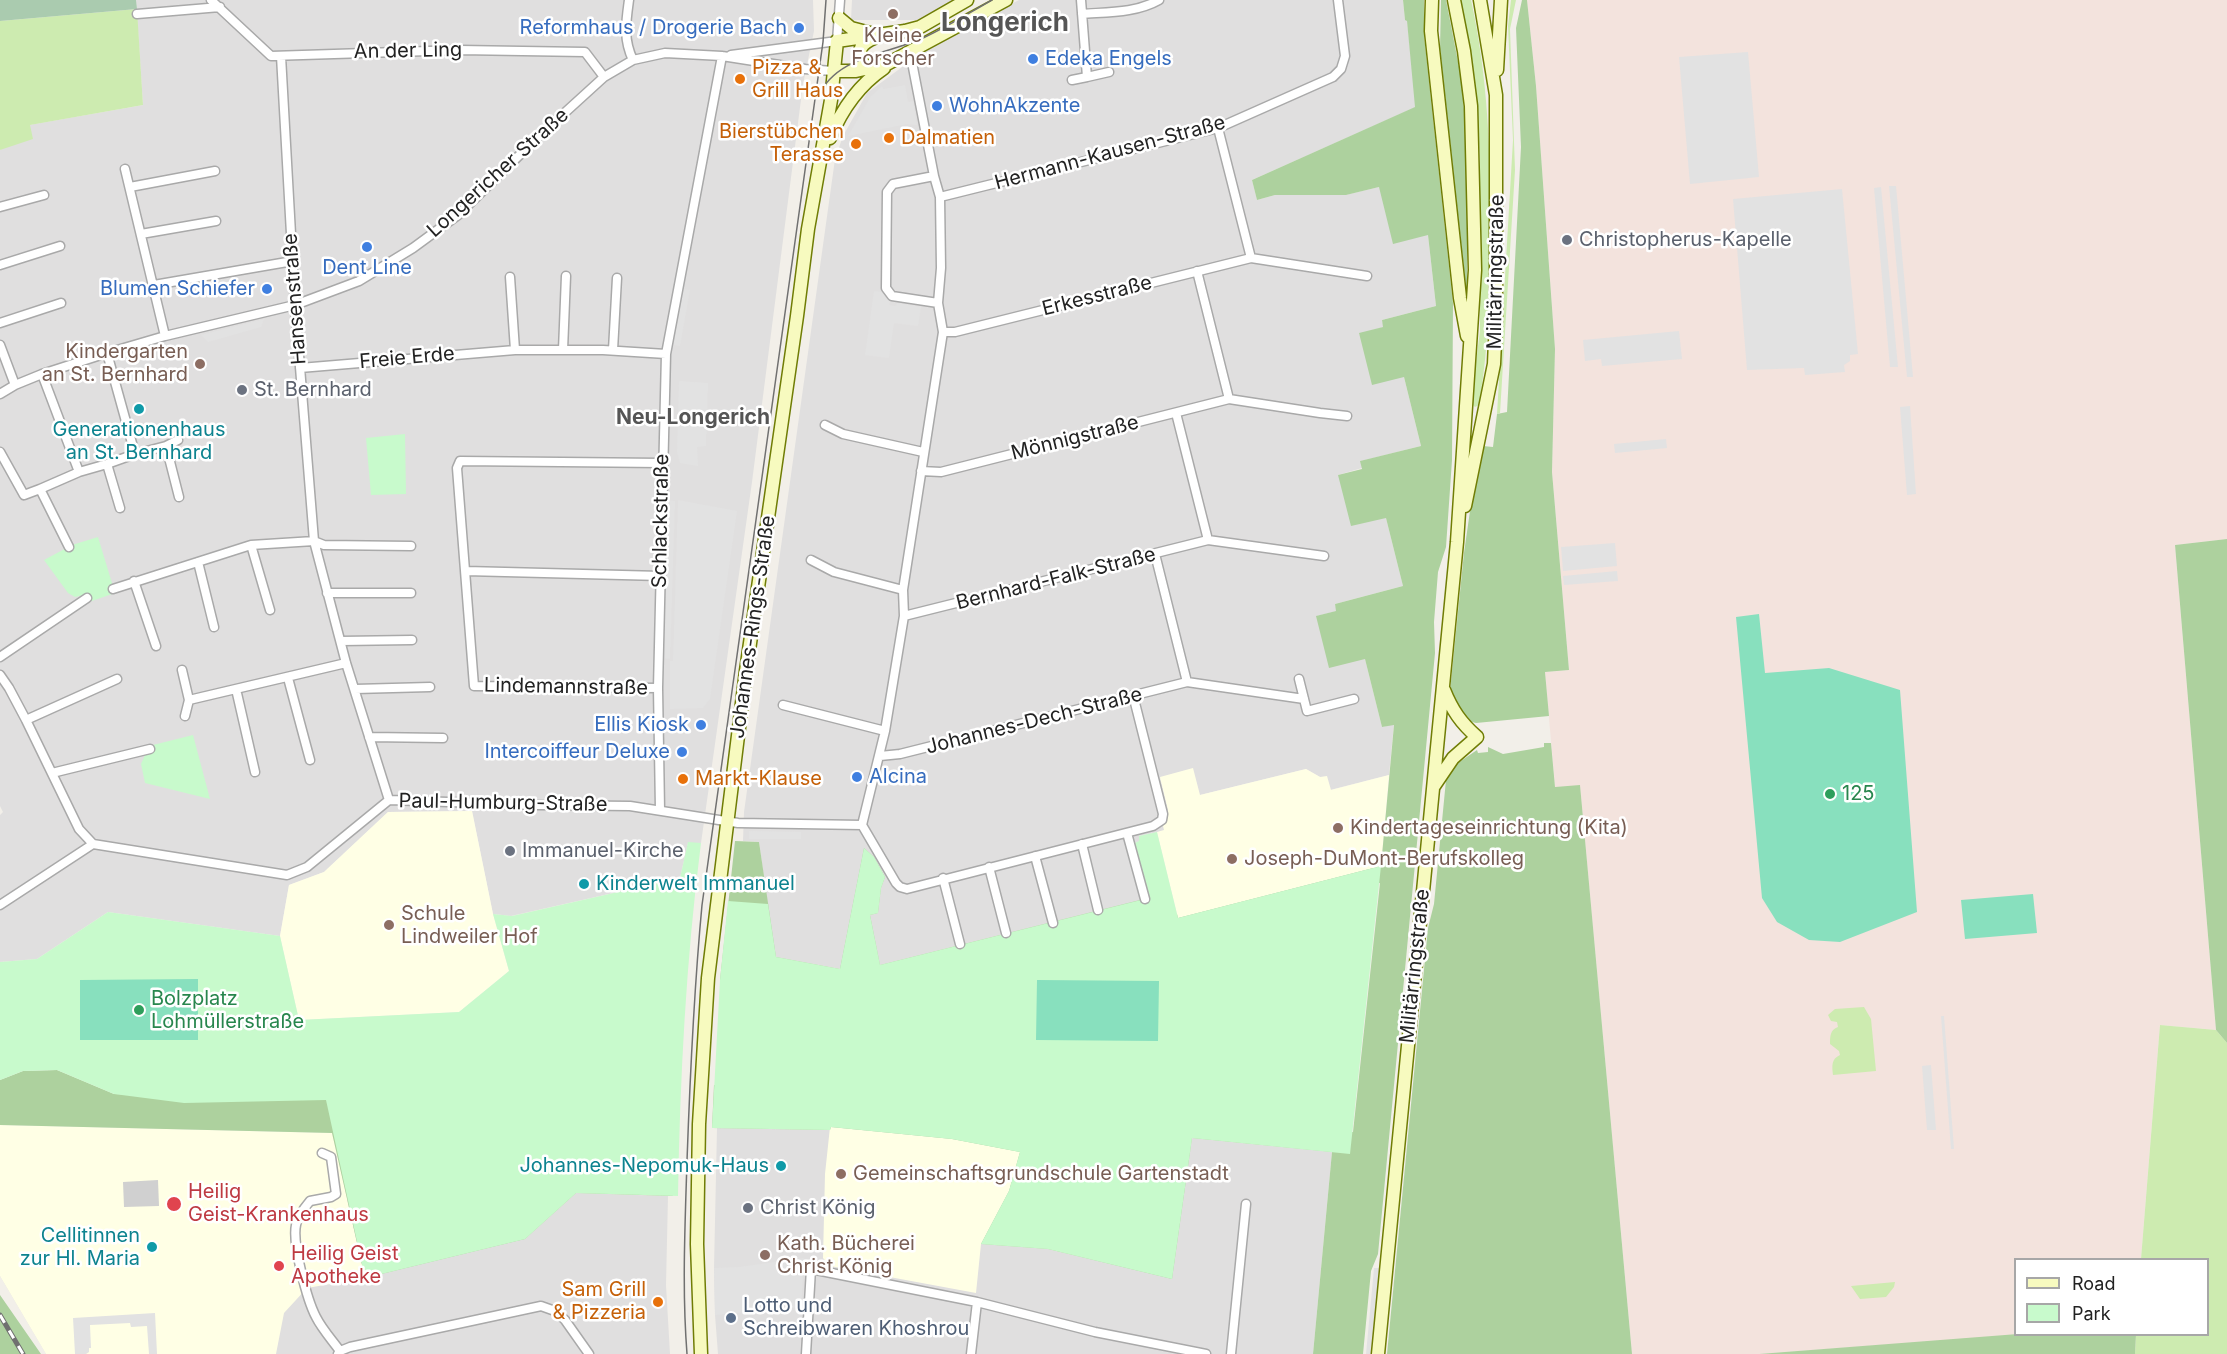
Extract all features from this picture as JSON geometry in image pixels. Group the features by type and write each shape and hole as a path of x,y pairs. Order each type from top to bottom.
{"main road":[{"name":"Longericher Straße","path":"837,41 920,27 967,0"},
{"name":"Longericher Straße","path":"833,71 872,69 893,62 1006,0"},
{"path":"1432,0 1432,41 1460,298 1470,354"},
{"name":"Militärringstraße","path":"1378,1354 1457,542 1475,270 1473,140 1464,51 1454,0"},
{"name":"Militärringstraße","path":"1457,542 1494,364 1496,318 1496,95 1480,0"},
{"path":"1496,95 1501,0"},
{"path":"839,18 851,28 882,34"},
{"path":"872,69 860,60 860,47 882,34"},
{"name":"Johannes-Rings-Straße","path":"701,1354 698,1308 699,1124 708,978 807,229 831,100 837,41"},
{"path":"821,159 838,118 854,96 874,75 893,62"},
{"path":"1464,418 1484,420"},
{"path":"1433,786 1453,759 1477,737 1461,723 1452,710 1443,688"}],"street":[{"path":"211,0 271,56 281,56"},
{"path":"629,0 625,35 627,48 633,60"},
{"path":"837,41 840,0"},
{"path":"1081,0 1087,77"},
{"path":"1082,14 1127,11 1150,5 1159,0"},
{"name":"Hermann-Kausen-Straße","path":"940,197 1218,128 1333,76 1341,69 1345,57 1338,0"},
{"path":"137,14 219,7"},
{"name":"Longericher Straße","path":"722,56 837,41"},
{"name":"An der Ling","path":"281,56 460,50 585,52 604,77"},
{"path":"910,52 940,197 938,303 943,332 903,590 904,616 880,756 862,825 892,878 900,887 908,889 1154,826 1162,820 1163,814 1133,695"},
{"name":"Longericher Straße","path":"0,394 42,374 107,353 165,336 295,305 359,281 458,215 604,77 633,60 665,53 722,56 833,71"},
{"name":"Hansenstraße","path":"281,56 292,261 314,541 346,663 389,800"},
{"name":"Schlackstraße","path":"660,810 658,688 666,354 722,56"},
{"path":"1072,80 1109,72"},
{"path":"1218,128 1251,258"},
{"path":"125,169 165,336"},
{"path":"130,187 215,171"},
{"path":"934,176 892,184 889,187 887,192 886,288 892,296 938,303"},
{"path":"0,207 44,195"},
{"path":"141,234 216,220"},
{"path":"0,265 60,246"},
{"name":"Erkesstraße","path":"943,332 955,332 1251,258 1367,276"},
{"path":"154,285 292,261"},
{"path":"1197,271 1229,399"},
{"path":"563,350 566,276"},
{"path":"510,277 515,350"},
{"path":"614,350 617,278"},
{"path":"0,323 61,303"},
{"path":"0,345 15,385"},
{"name":"Freie Erde","path":"300,368 515,350 614,350 666,354"},
{"path":"107,353 135,454"},
{"path":"42,374 80,472"},
{"name":"Mönnigstraße","path":"921,471 941,472 1229,399 1347,416"},
{"path":"1176,413 1208,540"},
{"path":"825,425 843,434 923,452"},
{"path":"0,452 24,495 80,472 166,446 178,440"},
{"path":"166,446 179,497"},
{"path":"661,576 465,572 457,468 460,461 662,464"},
{"path":"107,464 120,508"},
{"path":"40,489 69,548"},
{"name":"Bernhard-Falk-Straße","path":"904,616 1208,540 1324,556"},
{"path":"113,589 251,545 314,541 324,545 411,546"},
{"path":"251,545 270,610"},
{"path":"1155,554 1187,682"},
{"path":"811,560 834,572 903,590"},
{"path":"198,562 214,627"},
{"name":"Lindemannstraße","path":"465,572 474,686 658,688"},
{"path":"134,581 156,646"},
{"path":"327,593 411,593"},
{"path":"0,657 87,598"},
{"path":"340,641 412,640"},
{"path":"189,700 346,663"},
{"path":"182,670 189,700 185,716"},
{"path":"0,675 26,720 79,829 93,844 0,905"},
{"path":"288,678 310,760"},
{"path":"26,720 117,679"},
{"path":"1299,679 1304,699"},
{"name":"Johannes-Dech-Straße","path":"880,756 900,754 1187,682 1304,699 1307,711 1354,699"},
{"path":"355,689 430,687"},
{"path":"236,689 255,772"},
{"path":"783,705 885,731"},
{"path":"369,737 443,738"},
{"path":"52,773 150,749"},
{"name":"Paul-Humburg-Straße","path":"93,844 287,875 307,867 389,800 537,805 599,804 660,810 738,824 862,825"},
{"path":"1128,833 1145,899"},
{"path":"1082,844 1098,910"},
{"path":"1035,856 1053,922"},
{"path":"989,867 1006,933"},
{"path":"943,879 960,944"},
{"path":"322,1153 331,1156 336,1194 332,1197 310,1201 296,1225 296,1238 308,1299 316,1317 339,1353 403,1335 541,1306 555,1311 565,1320 589,1354"},
{"path":"1231,1354 1246,1204"},
{"path":"806,1354 812,1269 977,1302 1095,1332 1206,1354"},
{"path":"971,1354 977,1302"}],"shaded area":[{"path":"0,0 136,0 137,9 0,21"},
{"path":"136,0 813,0 814,31 803,84 752,482 701,843 688,843 680,878 511,916 493,914 472,811 388,812 324,872 289,885 280,936 108,912 37,959 0,962 0,815 3,812 0,806 0,150 29,125 143,105"},
{"path":"852,0 953,0 920,20 851,20"},
{"path":"1019,0 1403,0 1416,107 1252,180 1257,200 1275,195 1345,195 1379,187 1428,235 1436,306 1382,320 1384,327 1359,334 1404,377 1421,446 1361,461 1362,468 1338,475 1386,518 1403,586 1335,604 1337,611 1317,616 1365,659 1382,727 1394,724 1389,775 1330,790 1320,777 1306,769 1200,795 1160,777 1169,811 1164,831 1139,836 1140,841 1135,843 1149,898 880,965 869,915 878,913 881,888 885,877 874,857 865,849 841,969 775,957 759,842 743,841 744,812 835,159 843,136 867,93 921,53"},
{"path":"1527,0 2227,0 2227,539 2175,545 2216,1030 2160,1025 2141,1258 2014,1258 2014,1335 1759,1354 1632,1354 1580,786 1555,787 1545,672 1569,670 1552,472 1555,349 1536,86"},
{"path":"1748,52 1759,177 1690,184 1679,57"},
{"path":"905,85 908,102 913,101 917,125 907,124 848,136 871,96 882,86 883,89"},
{"path":"1889,186 1896,186 1913,377 1907,377"},
{"path":"1881,187 1898,367 1890,367 1874,188"},
{"path":"1842,189 1858,354 1850,355 1850,361 1844,365 1845,372 1805,375 1804,368 1747,370 1733,199"},
{"path":"683,289 690,290 680,346 673,345"},
{"path":"874,291 882,292 890,301 889,305 896,306 897,303 921,307 918,326 894,323 889,358 865,355"},
{"path":"264,319 261,327 208,342 201,335"},
{"path":"1679,331 1682,359 1602,366 1601,359 1585,361 1583,340"},
{"path":"679,381 708,383 706,446 697,447 698,466 680,463 677,452"},
{"path":"1910,406 1916,494 1907,495 1900,407"},
{"path":"1666,439 1667,448 1615,453 1614,444"},
{"path":"666,500 675,501 670,659 662,658"},
{"path":"678,500 737,511 710,699 703,708 670,709 670,661 673,661"},
{"path":"1615,543 1617,566 1563,571 1561,547"},
{"path":"1617,571 1618,581 1564,585 1563,576"},
{"name":"Joseph-DuMont-Berufskolleg","path":"1193,768 1200,795 1306,769 1320,777 1327,776 1331,790 1389,775 1381,866 1178,918 1157,832 1164,830 1168,810 1160,777"},
{"name":"Schule Lindweiler Hof","path":"472,811 493,914 509,971 459,1012 299,1020 280,936 289,885 324,872 388,812"},
{"path":"749,831 801,832 801,839 749,839"},
{"path":"1941,1016 1944,1016 1954,1149 1951,1149"},
{"path":"1931,1065 1936,1130 1927,1130 1922,1066"},
{"path":"0,1125 525,1239 576,1193 668,1196 666,1285 670,1354 46,1354 0,1276"},
{"name":"Heilig Geist-Krankenhaus","path":"0,1125 332,1133 365,1278 307,1288 284,1313 276,1354 46,1354 0,1276"},
{"path":"830,1127 982,1244 1048,1249 1171,1278 1192,1138 1332,1152 1313,1354 718,1354 714,1268 717,1128 830,1130"},
{"path":"830,1127 952,1139 1021,1152 1009,1191 981,1244 976,1293 830,1266 823,1258 825,1174"},
{"path":"158,1180 159,1206 124,1207 123,1182"},
{"path":"804,1258 801,1307 715,1315 714,1268"},
{"path":"1374,1268 1380,1268 1372,1354 1366,1354"},
{"path":"155,1313 157,1354 149,1354 147,1326 131,1327 130,1323 90,1325 91,1348 89,1352 75,1354 73,1318"}],"green space":[{"path":"1403,0 1424,0 1424,35 1453,303 1452,460 1446,547 1438,572 1434,622 1435,653 1378,1254 1371,1271 1363,1354 1313,1354 1332,1152 1192,1138 1172,1279 1048,1249 981,1244 1009,1191 1020,1152 952,1139 831,1127 830,1130 712,1128 714,1085 1085,1138 1353,1132 1380,883 1044,958 720,980 735,841 759,842 776,957 840,969 864,848 874,857 885,877 881,888 878,913 870,915 880,965 1148,898 1177,914 1178,918 1381,866 1394,725 1382,727 1365,659 1329,668 1316,616 1336,611 1335,604 1403,586 1386,518 1351,526 1338,475 1362,469 1360,461 1421,446 1404,377 1372,385 1359,333 1383,327 1382,320 1436,306 1428,235 1393,244 1379,187 1346,195 1275,195 1257,200 1252,180 1415,107"},
{"path":"1441,0 1446,0 1460,72 1467,137 1467,297 1440,49"},
{"path":"1460,0 1471,0 1477,29 1485,87 1489,145 1488,316 1479,405 1475,407 1471,401 1480,331 1480,163 1477,105 1470,47"},
{"path":"1511,0 1516,0 1510,29 1515,170 1500,413 1497,414 1513,140 1508,26"},
{"path":"1522,0 1527,0 1536,86 1555,349 1552,472 1569,670 1545,672 1549,716 1476,723 1460,719 1450,691 1464,553 1474,483 1483,446 1493,447 1497,414 1507,412 1521,147 1516,28"},
{"path":"137,9 143,105 30,125 33,139 0,150 0,21"},
{"path":"405,434 406,494 371,495 366,438"},
{"path":"98,537 115,593 89,602 84,595 75,597 68,593 44,560 72,545"},
{"path":"2227,539 2227,1043 2216,1030 2175,545"},
{"name":"125","path":"1759,614 1765,673 1829,668 1900,690 1917,912 1840,942 1809,940 1777,922 1762,898 1736,617"},
{"path":"193,735 210,799 145,783 141,764 149,746"},
{"path":"1544,743 1551,743 1555,787 1580,785 1632,1354 1387,1354 1428,928 1434,904 1446,780 1455,765 1477,750 1478,753 1488,752 1488,747 1503,754 1544,747"},
{"path":"1157,832 1178,918 1381,866 1350,1154 1192,1138 1172,1279 1048,1249 981,1244 1009,1191 1020,1152 952,1139 831,1127 830,1130 712,1128 720,980 728,901 768,904 776,957 840,969 864,848 874,857 885,877 881,888 878,913 870,915 880,965 1149,898 1135,843 1139,841 1139,836"},
{"path":"688,842 701,843 691,931 685,1019 678,1196 576,1193 525,1239 365,1278 326,1100 184,1103 114,1094 57,1070 23,1071 0,1080 0,962 37,959 108,912 280,936 299,1020 459,1012 509,971 493,914 512,916 680,878"},
{"path":"2033,894 2037,933 1965,939 1961,900"},
{"name":"Bolzplatz Lohmüllerstraße","path":"198,979 198,1040 80,1040 80,980"},
{"path":"1037,980 1159,981 1158,1041 1036,1040"},
{"path":"1864,1007 1871,1019 1876,1071 1833,1075 1832,1066 1840,1055 1839,1051 1830,1044 1830,1038 1832,1032 1838,1027 1837,1022 1831,1021 1828,1015 1835,1009"},
{"path":"2160,1025 2216,1030 2227,1043 2227,1354 2135,1354 2136,1336 2209,1336 2209,1258 2141,1258"},
{"path":"57,1070 114,1094 326,1100 665,1173 673,1196 576,1193 525,1239 365,1278 332,1133 0,1125 0,1080 23,1071"},
{"path":"1895,1282 1886,1297 1860,1299 1851,1286"},
{"path":"0,1295 41,1354 0,1354"},
{"path":"2014,1334 2136,1336 2135,1354 1759,1354"}],"tram line":[{"path":"687,1354 684,1282 687,1161 702,905 823,42 826,0"},
{"path":"817,98 825,84 849,65 923,38 992,0"}],"railway":[{"path":"0,1315 23,1354"}],"place":[{"name":"Kleine Forscher","path":"893,14"},
{"name":"Reformhaus / Drogerie Bach","path":"799,28"},
{"name":"Edeka Engels","path":"1033,59"},
{"name":"Pizza & Grill Haus","path":"740,79"},
{"name":"WohnAkzente","path":"937,106"},
{"name":"Dalmatien","path":"889,138"},
{"name":"Bierstübchen Terasse","path":"856,144"},
{"name":"Christopherus-Kapelle","path":"1567,240"},
{"name":"Dent Line","path":"367,247"},
{"name":"Blumen Schiefer","path":"267,289"},
{"name":"Kindergarten an St. Bernhard","path":"200,364"},
{"name":"St. Bernhard","path":"242,390"},
{"name":"Generationenhaus an St. Bernhard","path":"139,409"},
{"name":"Ellis Kiosk","path":"701,725"},
{"name":"Intercoiffeur Deluxe","path":"682,752"},
{"name":"Alcina","path":"857,777"},
{"name":"Markt-Klause","path":"683,779"},
{"name":"125","path":"1830,794"},
{"name":"Kindertageseinrichtung (Kita)","path":"1338,828"},
{"name":"Immanuel-Kirche","path":"510,851"},
{"name":"Joseph-DuMont-Berufskolleg","path":"1232,859"},
{"name":"Kinderwelt Immanuel","path":"584,884"},
{"name":"Schule Lindweiler Hof","path":"389,925"},
{"name":"Bolzplatz Lohmüllerstraße","path":"139,1010"},
{"name":"Johannes-Nepomuk-Haus","path":"781,1166"},
{"name":"Gemeinschaftsgrundschule Gartenstadt","path":"841,1174"},
{"name":"Heilig Geist-Krankenhaus","path":"174,1204"},
{"name":"Christ König","path":"748,1208"},
{"name":"Cellitinnen zur Hl. Maria","path":"152,1247"},
{"name":"Kath. Bücherei Christ König","path":"765,1255"},
{"name":"Heilig Geist Apotheke","path":"279,1266"},
{"name":"Sam Grill & Pizzeria","path":"658,1302"},
{"name":"Lotto und Schreibwaren Khoshrou","path":"731,1318"}],"district":[{"name":"Longerich","path":"1005,23"},
{"name":"Neu-Longerich","path":"693,418"}]}
